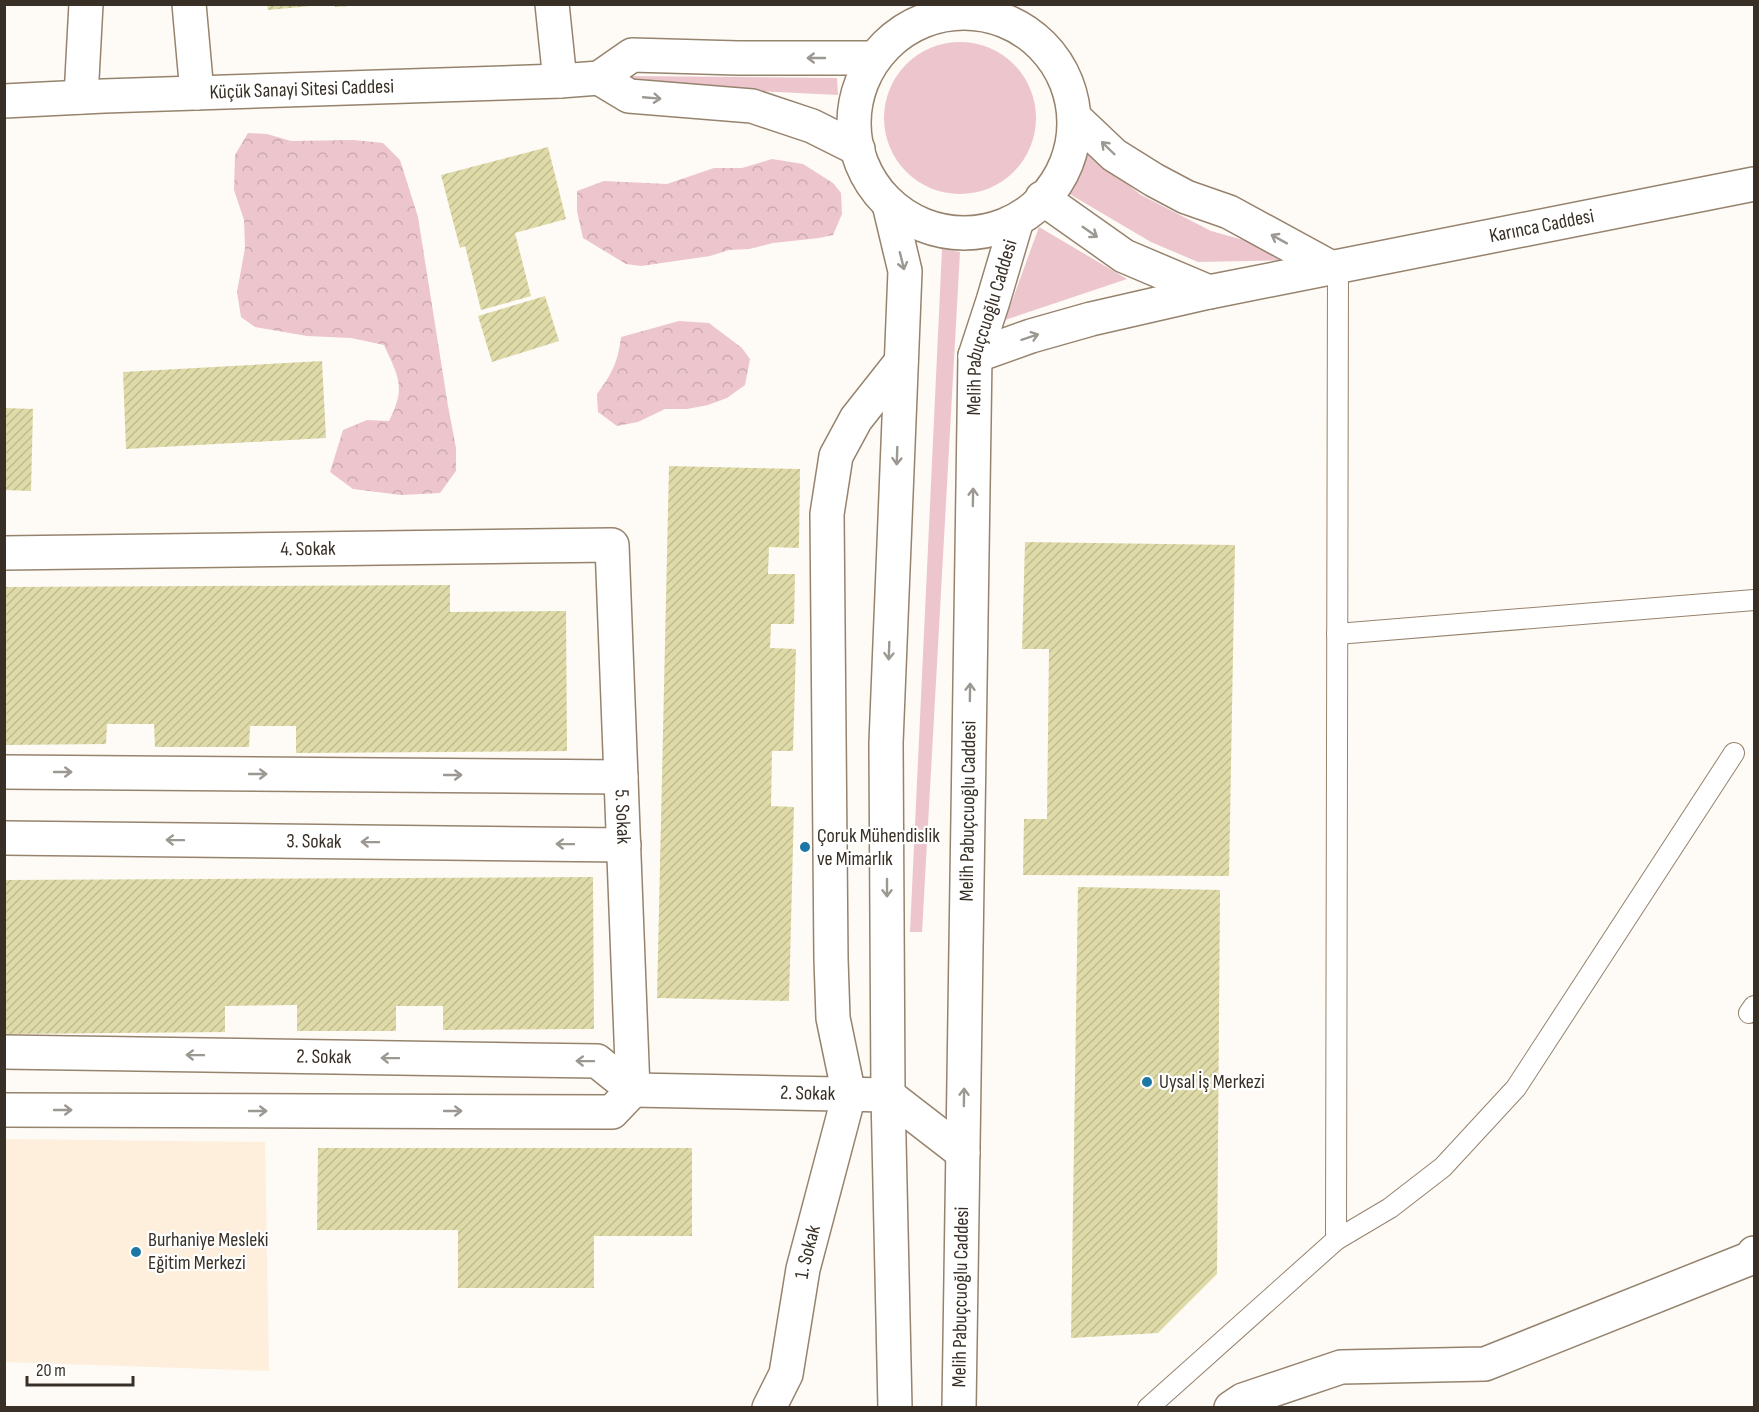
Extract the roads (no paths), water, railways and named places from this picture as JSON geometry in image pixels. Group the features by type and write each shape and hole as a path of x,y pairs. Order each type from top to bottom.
{"street":[{"path":"81,97 86,4"},
{"path":"189,4 197,93"},
{"path":"552,4 560,81"},
{"path":"970,13 1005,20 1021,18 1059,67 1070,91 1075,118 1073,136 1062,171 1030,211 1017,220 977,232 941,230 907,217 889,204 872,185 861,163 853,127 858,91 874,58 905,19 970,13"},
{"name":"Küçük Sanayi Sitesi Caddesi","path":"4,101 560,81 598,78 632,55 874,58"},
{"path":"598,78 629,96 752,106 812,126 858,149"},
{"path":"1075,118 1114,155 1154,180 1186,196 1230,212 1334,267"},
{"name":"Karınca Caddesi","path":"975,356 1031,336 1091,319 1209,292 1755,184"},
{"path":"1042,198 1124,256 1209,292"},
{"path":"889,204 905,272 886,743 888,1095 895,1407"},
{"name":"Melih Pabuçcuoğlu Caddesi","path":"959,1407 975,356 1017,220"},
{"path":"849,1095 833,1018 827,514 836,456 856,419 901,362"},
{"name":"4. Sokak","path":"4,553 612,545"},
{"name":"5. Sokak","path":"612,545 633,1090"},
{"path":"4,772 621,777"},
{"name":"3. Sokak","path":"4,838 624,844"},
{"name":"2. Sokak","path":"4,1052 597,1061 633,1090 888,1095"},
{"path":"4,1110 612,1112 633,1090"},
{"name":"1. Sokak","path":"770,1407 786,1374 803,1269 849,1095"},
{"path":"888,1095 963,1153"},
{"path":"1231,1407 1243,1400 1341,1367 1485,1364 1751,1258 1755,1253"}],"lane":[{"path":"1334,267 1337,634 1336,1240"},
{"path":"1337,634 1755,600"},
{"path":"1148,1407 1336,1240 1390,1208 1443,1167 1516,1088 1734,753"}],"place":[{"name":"Çoruk Mühendislik ve Mimarlık","path":"805,847"},
{"name":"Uysal İş Merkezi","path":"1147,1082"},
{"name":"Burhaniye Mesleki Eğitim Merkezi","path":"136,1252"}]}
